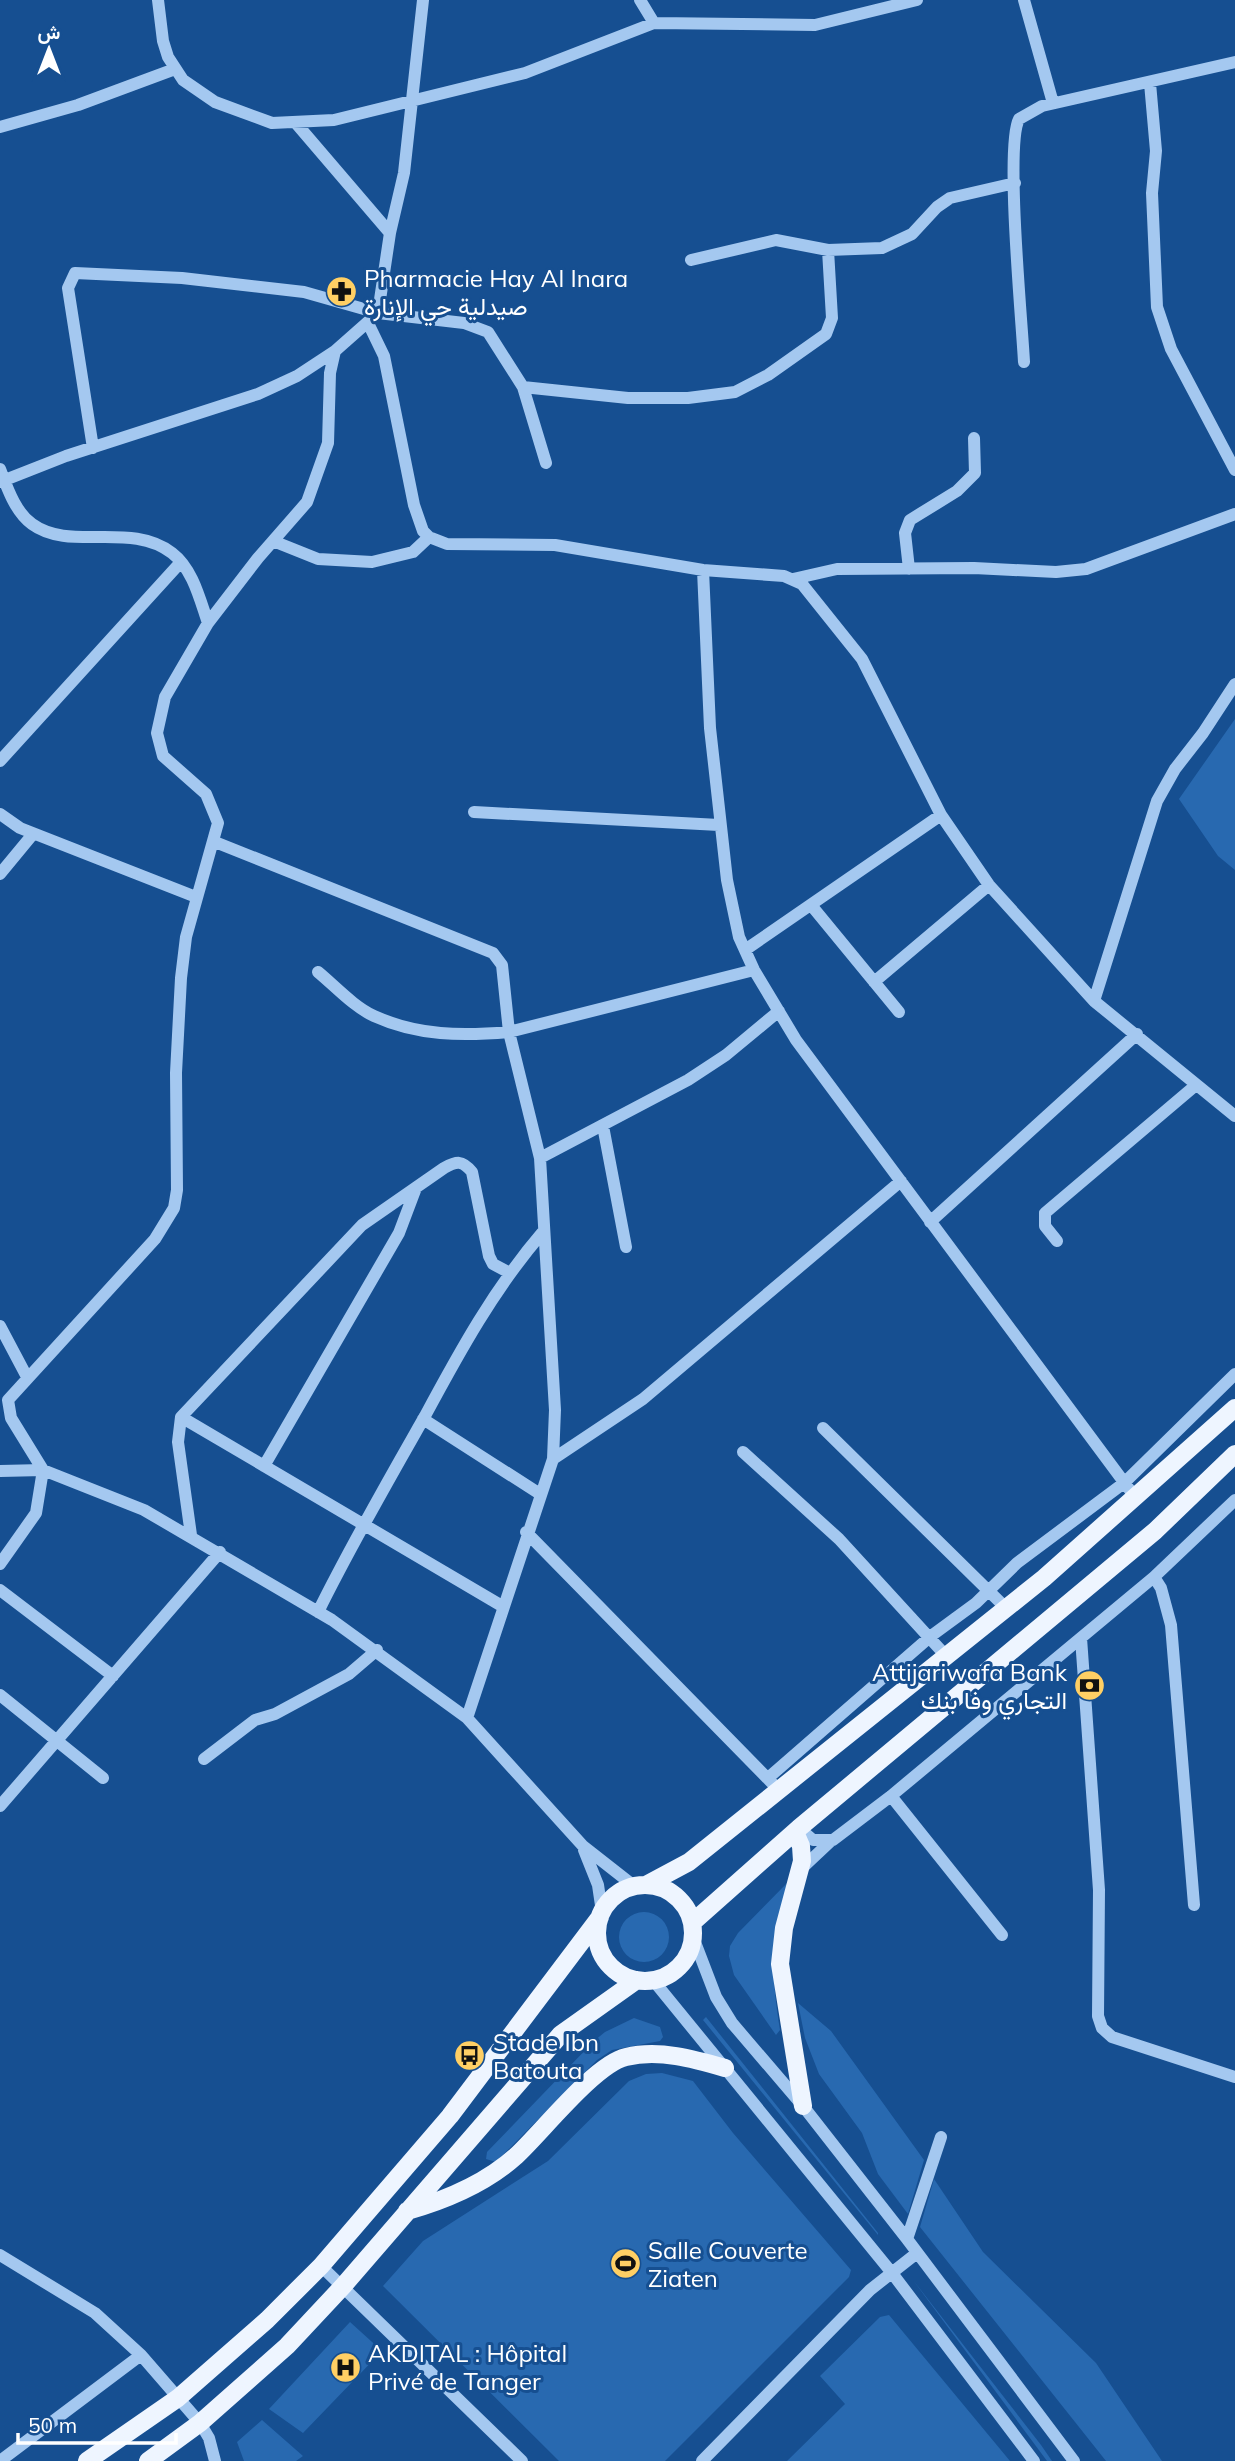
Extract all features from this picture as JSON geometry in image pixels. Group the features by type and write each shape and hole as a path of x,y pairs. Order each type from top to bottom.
{"main road":[{"path":"87,2461 178,2398 267,2320 321,2266 450,2116 621,1891 689,1862 773,1784 947,1657 1007,1609 1129,1490 1235,1408"},
{"path":"693,1930 797,1830 1155,1531 1235,1454"},
{"path":"797,1830 802,1853 784,1928 780,1964 803,2106"},
{"path":"148,2461 200,2423 287,2346 344,2285 561,2034 645,1980 668,1975 681,1966 690,1953 693,1930 686,1908 676,1896 662,1888 640,1885"},
{"path":"601,1914 597,1933 600,1950 608,1964 621,1974 645,1980"},
{"path":"407,2211 456,2193 494,2172 514,2157 603,2069 623,2057 662,2054 725,2068"}],"street":[{"path":"158,0 163,41 175,69 193,90 235,111 272,123 334,120 525,73 654,23 815,25 916,0"},
{"path":"208,624 191,575 174,554 136,537 63,534 33,525 16,505 1,476 258,394 297,376 335,351 378,313 390,233 404,173 423,0"},
{"path":"640,0 654,23"},
{"path":"1024,0 1054,103"},
{"path":"1024,362 1015,183 1017,123 1029,111 1054,103 1235,62"},
{"path":"0,127 78,105 175,69"},
{"path":"1150,83 1156,151 1152,193 1157,307 1171,349 1235,470"},
{"path":"295,122 390,233"},
{"path":"691,260 776,240 828,250 891,246 912,234 942,202 957,195 1015,183"},
{"path":"523,387 628,398 688,398 734,392 768,375 826,334 832,318 828,250"},
{"path":"93,448 68,288 75,273 245,284 304,292 378,313 464,323 488,332 523,387 545,463"},
{"path":"369,323 384,356 414,505 423,531 429,537 447,544 555,545 704,570 793,579 836,569 974,568 1056,572 1086,569 1235,514"},
{"path":"0,1564 36,1513 43,1470 11,1418 8,1400 155,1239 174,1208 181,978 196,897 215,842 218,824 211,802 163,756 157,733 165,697 208,624 307,502 328,443 330,373 335,351"},
{"path":"909,569 905,533 910,520 957,491 975,473 974,438"},
{"path":"273,541 318,559 372,562 413,552 429,537"},
{"path":"0,761 180,563"},
{"path":"704,570 710,728 719,825 727,880 745,950 754,970 796,1040 1129,1490"},
{"path":"793,579 802,584 862,660 942,815 989,885 1094,1001 1235,1116"},
{"path":"1094,1001 1144,832 1157,801 1175,769 1203,733 1235,684"},
{"path":"474,812 719,825"},
{"path":"0,814 33,834 196,897"},
{"path":"745,950 942,815"},
{"path":"0,874 33,834"},
{"path":"215,842 493,953 502,965 509,1032 540,1158 542,1233 555,1410 553,1459 526,1532 467,1718"},
{"path":"874,982 989,885"},
{"path":"811,905 899,1012"},
{"path":"318,972 372,1015 422,1032 466,1036 509,1032 754,970"},
{"path":"540,1158 717,1062 779,1011"},
{"path":"930,1223 1137,1034"},
{"path":"1057,1241 1045,1226 1045,1213 1196,1085"},
{"path":"603,1126 626,1247"},
{"path":"191,1535 178,1442 181,1417 362,1225 456,1161 465,1163 472,1172 489,1256 493,1264 508,1272"},
{"path":"553,1459 643,1399 901,1181"},
{"path":"264,1466 399,1233 416,1188"},
{"path":"318,1612 361,1525 480,1315 508,1272 542,1233"},
{"path":"0,1326 27,1377"},
{"path":"526,1532 773,1784 931,1636 990,1590 1017,1563 1129,1490 1235,1374"},
{"path":"181,1417 502,1606"},
{"path":"423,1419 540,1494"},
{"path":"823,1428 1007,1609"},
{"path":"743,1452 839,1539 931,1636 947,1657"},
{"path":"0,1471 43,1470 144,1510 220,1552 377,1650 467,1718 583,1846 640,1885"},
{"path":"799,1871 833,1840 891,1796 1154,1577 1235,1500"},
{"path":"0,1806 220,1552"},
{"path":"1154,1577 1161,1588 1171,1625 1194,1905"},
{"path":"0,1590 113,1676"},
{"path":"1081,1637 1098,1876 1098,2015 1102,2028 1112,2037 1235,2077"},
{"path":"204,1759 255,1720 275,1714 349,1674 377,1650"},
{"path":"0,1695 103,1778"},
{"path":"891,1796 1002,1935"},
{"path":"797,1830 813,1840 833,1840"},
{"path":"583,1846 598,1885 601,1914"},
{"path":"693,1930 716,1997 732,2022 803,2106 907,2239 1074,2461"},
{"path":"645,1980 725,2068 892,2273 1034,2461"},
{"path":"907,2239 941,2137"},
{"path":"702,2461 870,2290 917,2253"},
{"path":"0,2255 94,2314 141,2356 200,2423 209,2438 215,2461"},
{"path":"321,2266 344,2285 403,2348 522,2461"},
{"path":"0,2461 141,2356"}],"shaded area":[{"path":"1235,719 1235,870 1218,856 1179,799"},
{"path":"788,1882 774,1955 780,2030 776,2035 734,1975 729,1956 730,1946 738,1933"},
{"path":"644,1912 662,1919 669,1937 662,1955 644,1962 626,1955 619,1937 626,1919"},
{"path":"798,2003 831,2031 924,2160 908,2214 878,2174 862,2133 819,2074 805,2038"},
{"path":"706,2017 878,2233 878,2235 703,2020"},
{"path":"634,2018 660,2027 663,2037 660,2041 612,2050 597,2060 496,2162 486,2159 487,2152 594,2041 605,2032"},
{"name":"Salle Couverte Ziaten","path":"662,2073 693,2081 733,2133 851,2270 849,2277 665,2461 559,2461 383,2286 423,2241 548,2161 629,2081 646,2074"},
{"path":"934,2179 983,2252 1096,2363 1162,2461 1106,2461 920,2227"},
{"path":"913,2280 1041,2445 1052,2461 1047,2461"},
{"path":"889,2315 1010,2461 787,2461 845,2404 820,2376 880,2317"},
{"path":"350,2322 382,2351 303,2433 269,2409"},
{"path":"262,2420 303,2456 296,2461 244,2461 237,2442"}],"place":[{"name":"Pharmacie Hay Al Inara صيدلية حي الإنارة","path":"341,292"},
{"name":"Attijariwafa Bank التجاري وفا بنك","path":"1090,1686"},
{"name":"Stade Ibn Batouta","path":"470,2056"},
{"name":"Salle Couverte Ziaten","path":"625,2264"},
{"name":"AKDITAL : Hôpital Privé de Tanger","path":"345,2367"}]}
